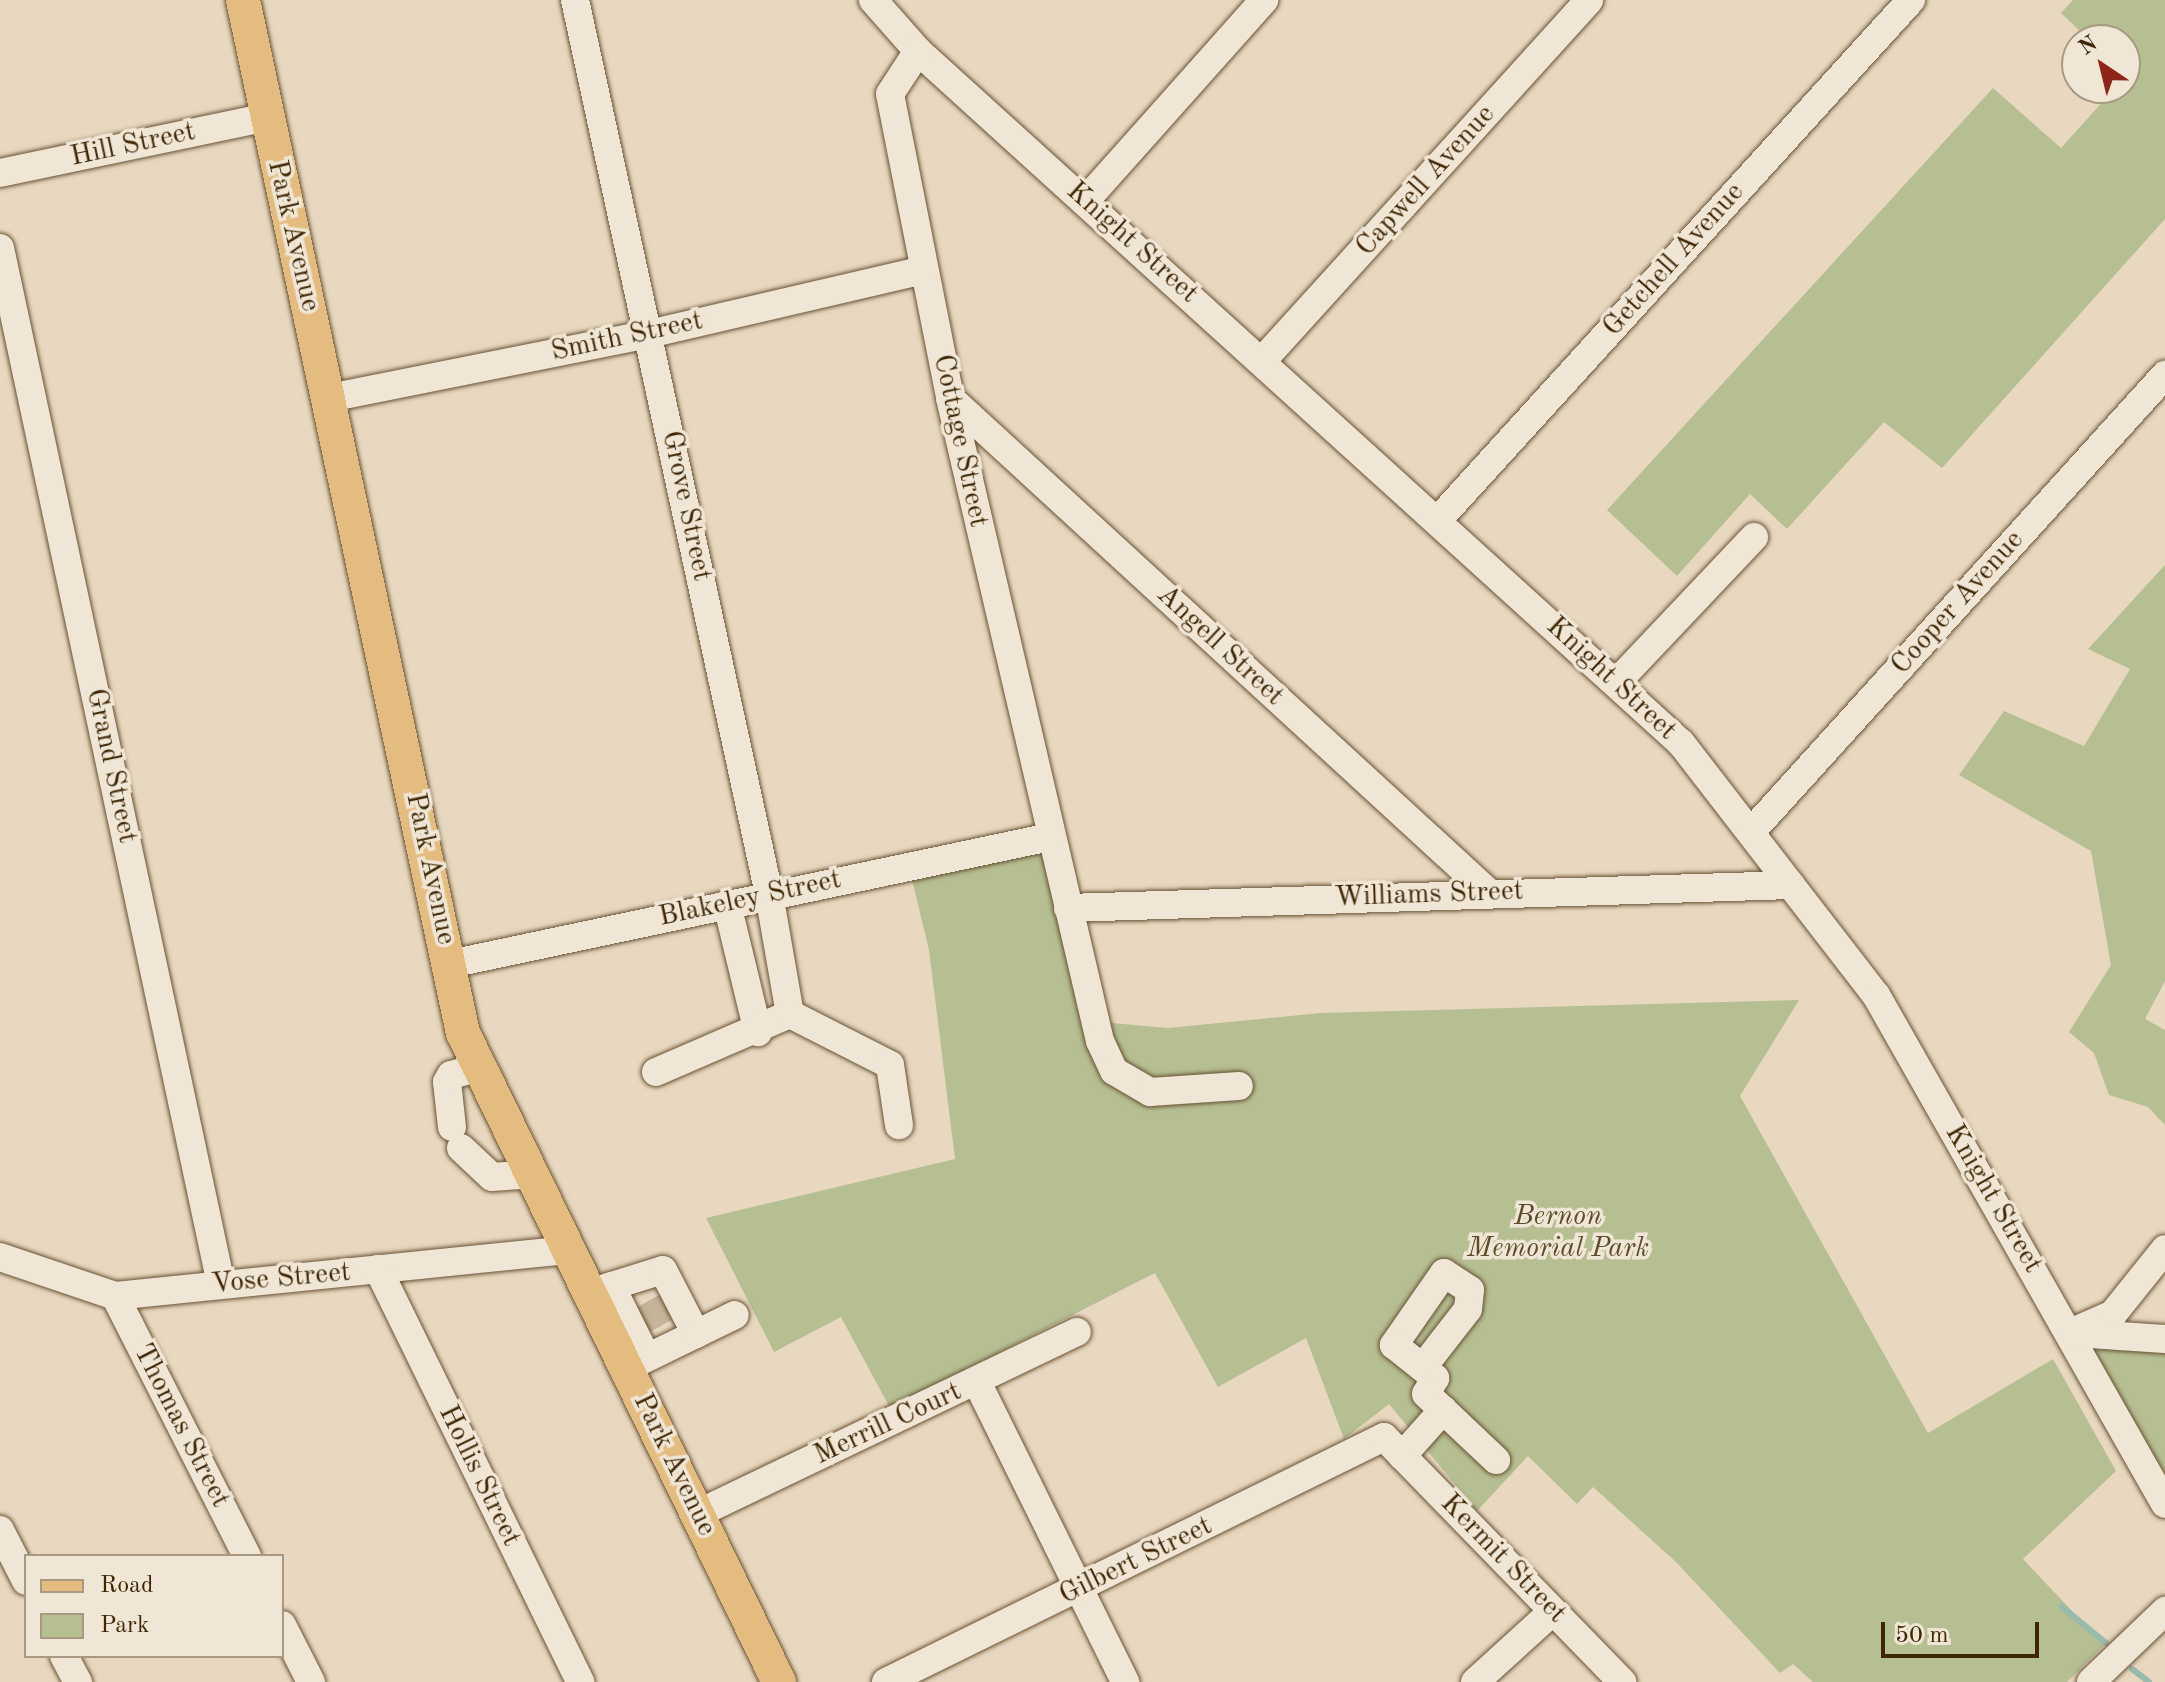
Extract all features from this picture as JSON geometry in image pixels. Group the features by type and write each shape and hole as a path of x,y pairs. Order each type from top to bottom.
{"main road":[{"name":"Park Avenue","path":"243,0 463,1033 534,1174 568,1250 621,1289 637,1363 699,1513 779,1682"}],"street":[{"name":"Grove Street","path":"575,0 769,894 790,1014"},
{"path":"1086,200 1264,0"},
{"name":"Capwell Avenue","path":"1262,361 1589,0"},
{"name":"Getchell Avenue","path":"1438,520 1911,0"},
{"name":"Knight Street","path":"874,3 918,51 1086,200 1681,743 1876,995 2165,1504"},
{"name":"Cottage Street","path":"918,51 890,94 950,398 1100,1041 1114,1071 1150,1092 1239,1086"},
{"name":"Hill Street","path":"0,173 267,117"},
{"name":"Grand Street","path":"0,248 221,1284"},
{"name":"Smith Street","path":"329,398 649,334 924,270"},
{"name":"Cooper Avenue","path":"1751,832 2165,375"},
{"name":"Angell Street","path":"950,398 1489,893"},
{"path":"1616,683 1754,537"},
{"name":"Blakeley Street","path":"450,964 769,894 1050,837"},
{"name":"Williams Street","path":"1068,908 1791,885"},
{"path":"727,904 758,1032"},
{"path":"656,1072 758,1032 790,1014 890,1065 899,1125"},
{"path":"480,1067 451,1075 447,1082 457,1138 492,1177 534,1174"},
{"path":"2070,1333 2113,1314 2165,1249"},
{"name":"Vose Street","path":"0,1257 115,1296 568,1250"},
{"name":"Hollis Street","path":"378,1269 580,1682"},
{"path":"621,1289 663,1270 677,1335"},
{"name":"Thomas Street","path":"115,1296 246,1554"},
{"path":"637,1363 677,1335 735,1315"},
{"name":"Merrill Court","path":"699,1513 1077,1332"},
{"path":"2070,1333 2165,1339"},
{"path":"1423,1367 1435,1378 1426,1394 1496,1460"},
{"path":"977,1382 1125,1682"},
{"path":"1393,1446 1443,1410"},
{"name":"Gilbert Street","path":"886,1682 1079,1589 1393,1446"},
{"name":"Kermit Street","path":"1393,1446 1622,1682"},
{"path":"0,1530 24,1577"},
{"path":"1475,1682 1553,1611"},
{"path":"2091,1682 2165,1611"},
{"path":"284,1629 311,1682"},
{"path":"65,1658 78,1682"}],"green space":[{"path":"2073,0 2165,0 2165,219 1942,468 1884,422 1787,529 1750,494 1677,576 1607,510 1993,88 2061,148 2101,104 2141,104 2141,24 2072,24 2061,13"},
{"path":"2165,565 2165,981 2145,1019 2165,1030 2165,1125 2148,1107 2109,1095 2094,1053 2069,1032 2111,965 2091,851 1959,775 2004,711 2084,746 2130,669 2088,649"},
{"name":"Bernon Memorial Park","path":"1041,844 1089,1021 1168,1028 1321,1013 1799,1000 1740,1096 1928,1433 2053,1359 2116,1471 2023,1559 2104,1645 2067,1682 1813,1682 1793,1664 1780,1673 1676,1562 1593,1487 1577,1504 1528,1456 1477,1511 1389,1404 1344,1439 1306,1338 1218,1387 1155,1273 890,1408 841,1317 774,1352 706,1218 955,1159 929,950 909,867"},
{"path":"2080,1339 2165,1344 2165,1479"}],"waterway":[{"path":"2061,1606 2106,1643"},
{"path":"2132,1669 2149,1682"}],"tunnel":[{"path":"648,1301 662,1326"}]}
